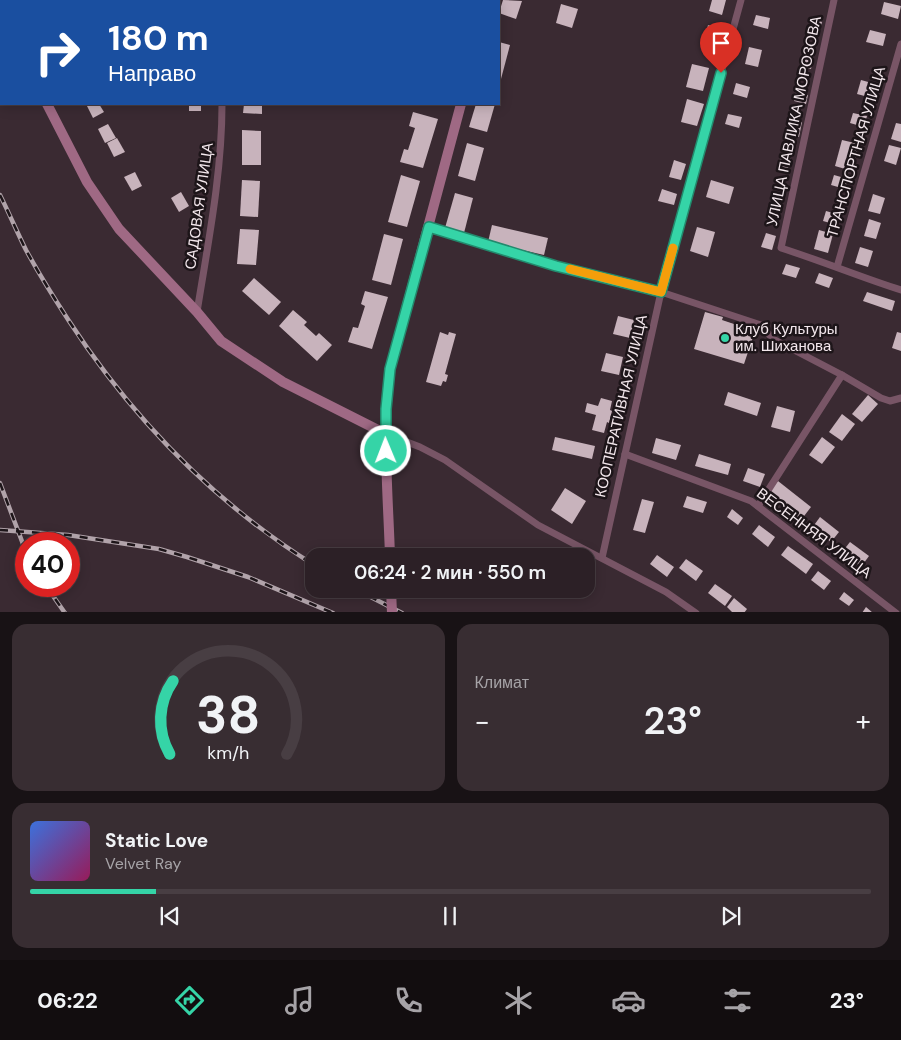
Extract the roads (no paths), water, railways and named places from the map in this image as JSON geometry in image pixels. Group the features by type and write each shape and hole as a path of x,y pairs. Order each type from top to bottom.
{"street":[{"name":"КООПЕРАТИВНАЯ УЛИЦА","path":"602,558 661,292 741,0"},
{"name":"УЛИЦА ПАВЛИКА МОРОЗОВА","path":"834,0 781,248 837,267"},
{"name":"ТРАНСПОРТНАЯ УЛИЦА","path":"837,267 901,44"},
{"path":"48,105 86,182 119,229 197,312 221,341 283,382 386,434 445,460 538,524 666,592 696,612"},
{"name":"САДОВАЯ УЛИЦА","path":"197,312 222,138 222,105"},
{"path":"390,548 386,409 390,369 460,105"},
{"path":"429,227 556,266 661,292 761,325 773,339 881,398 890,401 901,398"},
{"path":"837,267 849,273 901,290"},
{"path":"758,506 842,375"},
{"name":"ВЕСЕННЯЯ УЛИЦА","path":"625,454 751,501 896,612"},
{"path":"391,598 392,612"}],"railway":[{"path":"0,195 26,250 47,286 69,321 120,392 178,456 210,486 278,541 305,559"},
{"path":"0,483 18,532"},
{"path":"0,530 68,535 159,549 248,577 331,612"},
{"path":"54,597 64,612"},
{"path":"373,598 400,612"}],"place":[{"name":"Клуб Культуры им. Шиханова","path":"725,338"}]}
